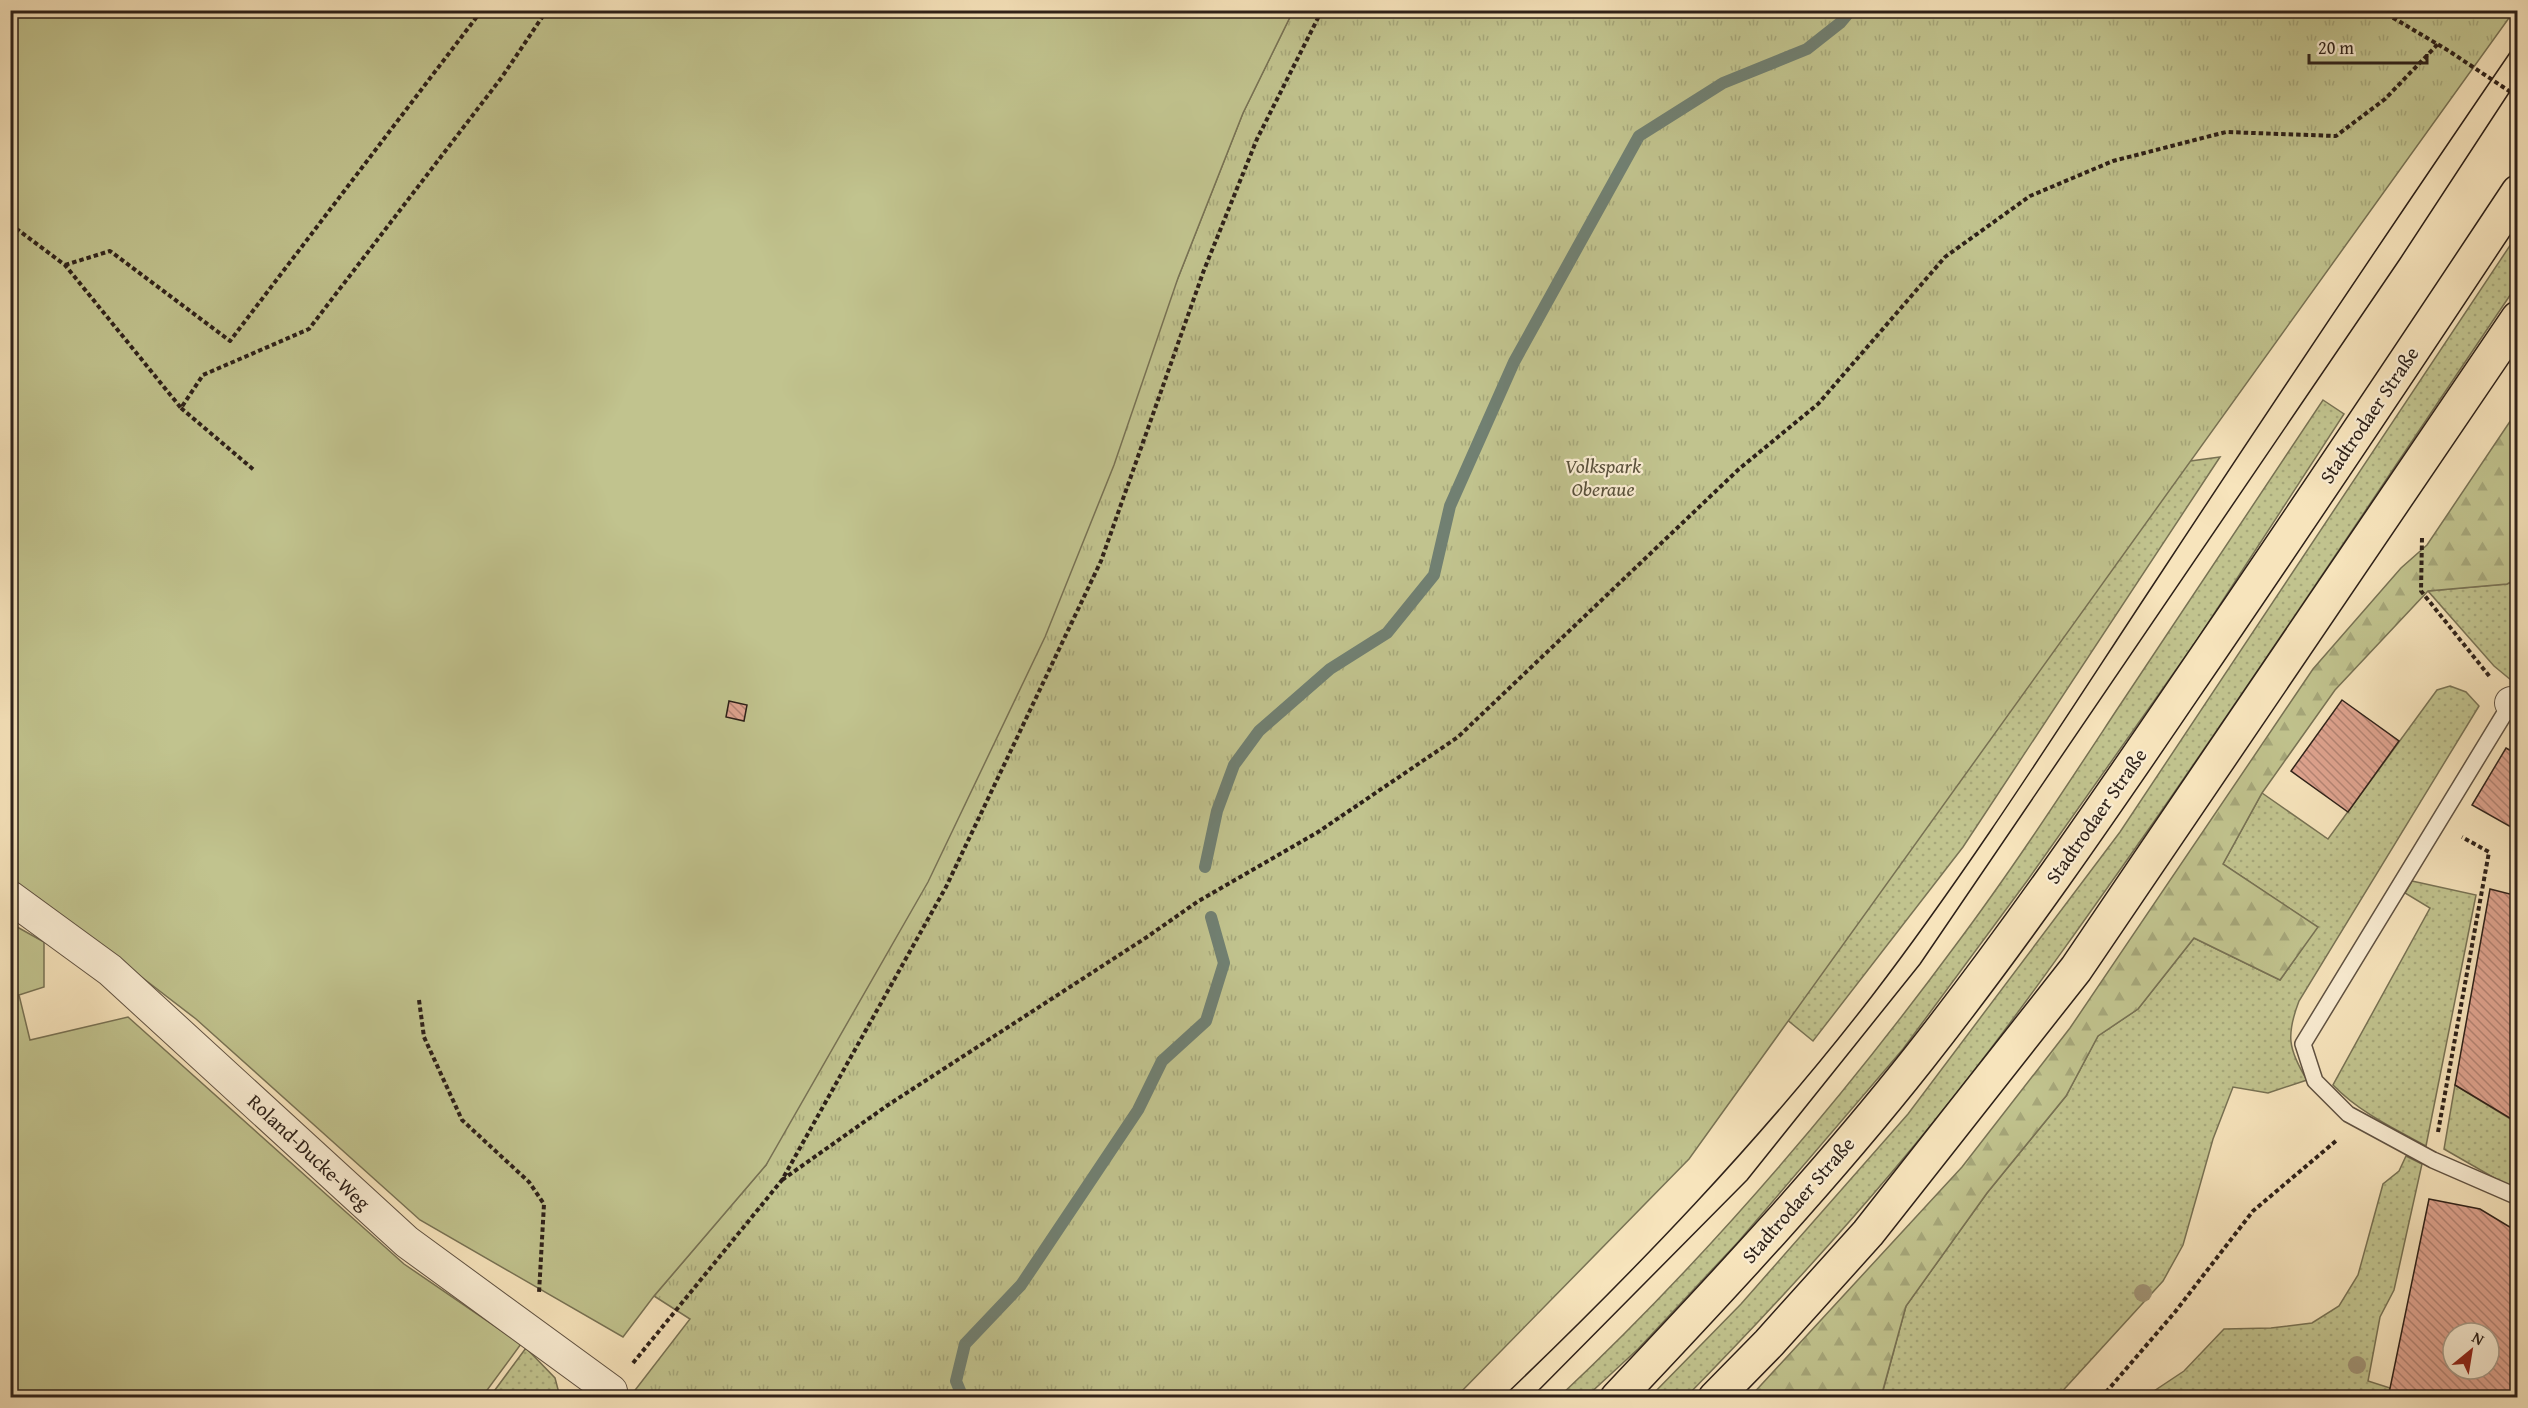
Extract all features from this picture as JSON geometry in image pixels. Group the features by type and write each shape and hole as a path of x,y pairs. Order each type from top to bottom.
{"main road":[{"name":"Stadtrodaer Straße","path":"1617,1398 1809,1189 1933,1040 2078,845 2229,624 2517,192"},
{"path":"1715,1398 1769,1343 1868,1233 2076,969 2517,318"}],"street":[{"name":"Roland-Ducke-Weg","path":"10,897 110,970 406,1242 609,1394"}],"lane":[{"path":"2514,705 2438,823 2303,1044 2315,1081 2348,1114 2433,1160 2517,1197"}],"path":[{"path":"65,265 110,251 230,341 482,10"},
{"path":"181,408 203,375 309,329 502,77 547,10"},
{"path":"609,1394 782,1180 946,887 1101,561 1204,270 1257,139 1322,10"},
{"path":"2380,10 2517,97"},
{"path":"782,1180 888,1105 1197,902 1318,832 1458,737 1739,469 1818,404 1945,257 2030,196 2114,161 2226,132 2336,136 2385,99 2438,45"},
{"path":"10,224 65,265 181,408 254,470"},
{"path":"2422,538 2421,591 2514,705"},
{"path":"2433,1160 2489,852 2438,823"},
{"path":"419,1000 424,1037 462,1120 529,1182 544,1204 538,1305"},
{"path":"2102,1398 2175,1312 2253,1211 2359,1120"}],"green space":[{"path":"10,11 1293,11 1243,113 1178,278 1114,465 1045,637 928,882 766,1165 654,1296 623,1337 420,1220 196,1019 11,879"},
{"name":"Volkspark Oberaue","path":"1293,11 2514,11 1689,1159 1456,1397 629,1398 690,1319 654,1296 766,1165 1178,278 1243,113"},
{"path":"2517,235 2517,285 2291,622 2042,980 1940,1114 1870,1198 1761,1319 1686,1397 1650,1397 1741,1304 1908,1114 2120,832"},
{"path":"2323,400 2344,414 2197,640 2027,881 1903,1049 1738,1242 1638,1349 1586,1397 1559,1397 1613,1345 1717,1237 1816,1124 1910,1006 2037,830"},
{"path":"2517,411 2517,579 2507,584 2428,591 2335,690 2262,793 2223,864 2318,927 2280,980 2194,938 2138,1009 2098,1036 2066,1096 1987,1193 1906,1306 1881,1397 1750,1397 1962,1167 2070,1028 2313,669 2401,568 2427,545"},
{"path":"2220,457 1963,847 1813,1041 1769,1005 2161,465"},
{"path":"2517,580 2517,685 2494,666 2428,591 2507,584"},
{"path":"2450,686 2466,692 2479,706 2299,1001 2292,1023 2291,1042 2296,1059 2307,1080 2268,1093 2233,1087 2213,1139 2183,1245 2163,1281 2057,1397 1881,1398 1906,1306 1987,1193 2066,1096 2098,1036 2138,1009 2194,938 2280,980 2317,927 2223,864 2262,793 2328,839 2437,690"},
{"path":"2412,881 2476,895 2426,1146 2365,1111 2333,1085 2430,908 2405,893"},
{"path":"10,923 44,942 44,987 19,995 30,1040 128,1017 404,1264 521,1344 482,1397 11,1397"},
{"path":"2455,1085 2517,1123 2517,1191 2444,1149"},
{"path":"2406,1156 2422,1164 2394,1290 2380,1317 2368,1381 2390,1388 2388,1397 2145,1397 2184,1371 2224,1329 2271,1328 2312,1323 2339,1306 2358,1275 2383,1184 2399,1171"},
{"path":"526,1348 555,1378 560,1397 489,1398"}],"building":[{"path":"2342,700 2399,741 2348,812 2291,771"},
{"path":"729,701 747,705 744,721 726,717"},
{"path":"2506,748 2518,755 2518,831 2472,805"},
{"path":"2490,889 2518,896 2518,1123 2455,1085"},
{"path":"2429,1199 2480,1209 2518,1232 2518,1398 2388,1398"}],"waterway":[{"path":"1205,867 1217,811 1234,765 1259,731 1330,669 1387,633 1434,575 1450,506 1514,362 1639,136 1723,83 1807,49 1840,23 1851,10"},
{"path":"963,1398 956,1381 965,1344 1021,1285 1138,1110 1162,1061 1206,1021 1224,963 1211,917"}],"tram line":[{"path":"1502,1398 1695,1204 1786,1102 1872,996 1984,840 2293,373 2518,41"},
{"path":"1531,1398 1747,1180 1920,964 2400,259 2518,79"}]}
